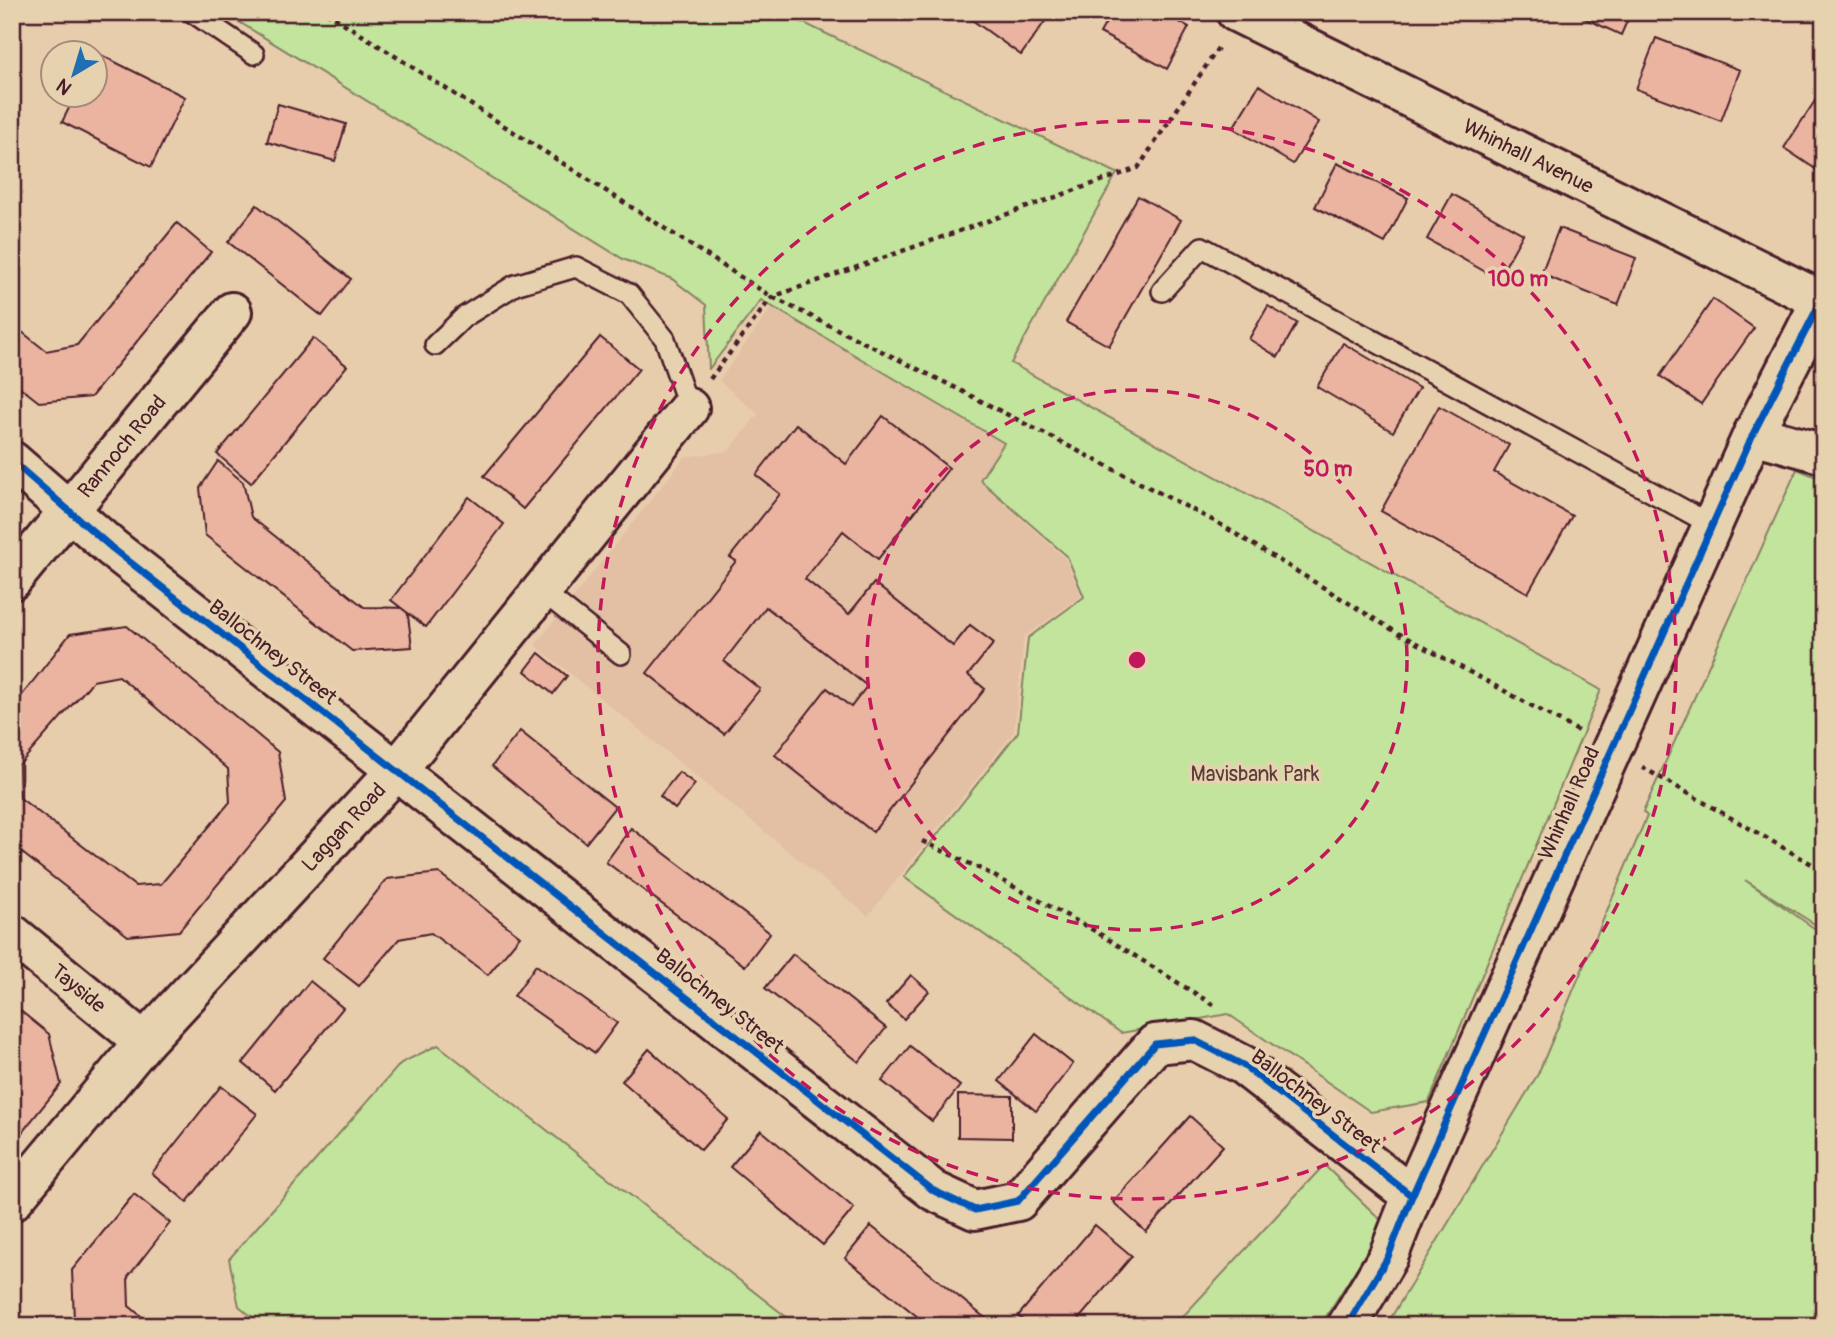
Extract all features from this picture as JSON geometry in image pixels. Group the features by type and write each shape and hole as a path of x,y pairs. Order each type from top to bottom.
{"street":[{"name":"Whinhall Avenue","path":"1238,13 1822,298"},
{"name":"Whinhall Road","path":"1347,1326 1388,1257 1412,1196 1753,434 1822,298"},
{"name":"Rannoch Road","path":"12,580 232,312"},
{"name":"Laggan Road","path":"12,1201 145,1042 397,771 689,408"},
{"path":"1753,434 1824,454"},
{"name":"Ballochney Street","path":"12,461 112,548 934,1191 975,1210 1018,1201 1155,1044 1194,1040 1243,1065 1412,1196"},
{"name":"Tayside","path":"12,934 145,1042"}],"lane":[{"path":"192,12 254,54"},
{"path":"1162,291 1202,247 1712,525"},
{"path":"435,345 464,317 514,285 576,267 629,294 665,339 689,408"},
{"path":"542,591 621,654"}],"path":[{"path":"326,12 772,297 1218,523 1396,632 1612,750 1824,871"},
{"path":"689,408 772,297 1138,168 1238,13"},
{"path":"922,841 985,871 1095,931 1223,1013"}],"shaded area":[{"path":"772,307 1003,444 979,481 1065,558 1081,596 1024,637 1014,732 868,916 535,645 685,457 729,451 758,414 719,381"}],"green space":[{"name":"Mavisbank Park","path":"223,12 781,12 1117,173 1011,363 1601,690 1429,1102 1371,1112 1228,1014 1121,1033 904,877 1018,732 1028,638 1084,597 1067,556 980,480 1004,443 761,300 709,369 706,305 672,279 623,259"},
{"path":"1797,469 1824,480 1824,930 1745,880 1824,935 1824,1326 1386,1326 1538,1074 1647,816 1643,812"},
{"path":"438,1045 798,1326 263,1326 239,1306 229,1259 401,1063"},
{"path":"1324,1165 1385,1224 1320,1326 1174,1326"}],"building":[{"path":"961,12 1036,12 1046,20 1021,55"},
{"path":"1112,12 1161,12 1189,27 1167,69 1100,33"},
{"path":"1571,12 1631,12 1621,35"},
{"path":"1656,38 1740,70 1721,121 1636,89"},
{"path":"108,58 185,97 151,167 62,122 69,108 108,108"},
{"path":"1259,85 1319,122 1293,164 1233,128"},
{"path":"1824,87 1824,173 1823,174 1784,148"},
{"path":"278,104 346,124 335,161 267,142"},
{"path":"1337,163 1408,198 1385,243 1315,207"},
{"path":"1452,194 1523,234 1498,279 1427,239"},
{"path":"1138,196 1181,220 1109,346 1066,322"},
{"path":"257,205 351,279 322,316 228,242"},
{"path":"177,223 211,252 91,397 39,402 12,381 12,324 46,351 77,345"},
{"path":"1559,228 1636,258 1618,305 1541,274"},
{"path":"1713,299 1754,328 1701,404 1660,376"},
{"path":"1268,306 1297,323 1278,357 1249,339"},
{"path":"600,337 639,369 523,509 484,476"},
{"path":"313,338 347,366 251,483 217,454"},
{"path":"1343,343 1419,388 1393,432 1317,387"},
{"path":"1439,406 1509,445 1494,472 1572,516 1528,593 1381,511"},
{"path":"883,416 949,468 878,559 843,531 805,579 849,614 874,583 953,646 970,625 994,643 968,675 985,689 873,832 775,755 827,688 851,707 867,686 766,607 724,661 760,689 724,734 647,673 736,561 730,557 780,494 756,475 796,424 846,464"},
{"path":"218,461 243,482 251,517 364,607 407,608 412,647 352,651 205,535 200,488"},
{"path":"469,497 504,524 426,627 391,600"},
{"path":"127,626 278,752 286,802 179,931 128,936 12,845 12,708 70,634","holes":["119,676 228,769 230,802 161,884 135,886 20,798 19,765 93,681"]},
{"path":"539,653 567,676 553,694 525,671"},
{"path":"520,731 615,807 586,843 492,766"},
{"path":"679,772 695,784 675,809 660,796"},
{"path":"631,828 770,933 745,966 606,862"},
{"path":"439,873 520,936 488,975 431,933 399,939 359,986 323,958 387,879"},
{"path":"793,954 886,1028 859,1062 765,988"},
{"path":"536,965 617,1023 595,1053 514,996"},
{"path":"911,975 929,991 904,1019 886,1004"},
{"path":"310,981 343,1008 275,1090 243,1063"},
{"path":"12,1004 49,1034 61,1084 12,1145"},
{"path":"1036,1034 1073,1064 1036,1111 999,1081"},
{"path":"910,1046 960,1086 932,1121 882,1081"},
{"path":"649,1049 728,1119 701,1150 622,1081"},
{"path":"221,1086 257,1114 187,1202 152,1173"},
{"path":"958,1095 1012,1096 1012,1138 958,1137"},
{"path":"1190,1116 1223,1146 1146,1232 1113,1202"},
{"path":"761,1130 854,1208 823,1245 730,1167"},
{"path":"134,1194 170,1223 128,1277 129,1306 153,1326 82,1326 74,1320 72,1270"},
{"path":"1095,1225 1132,1256 1073,1326 1030,1326 1018,1316"},
{"path":"871,1226 995,1326 929,1326 845,1258"}],"cycle path":[{"path":"1347,1326 1388,1257 1412,1196 1753,434 1824,295"},
{"path":"12,461 112,548 934,1191 975,1210 1018,1201 1155,1044 1194,1040 1243,1065 1412,1196"}]}
